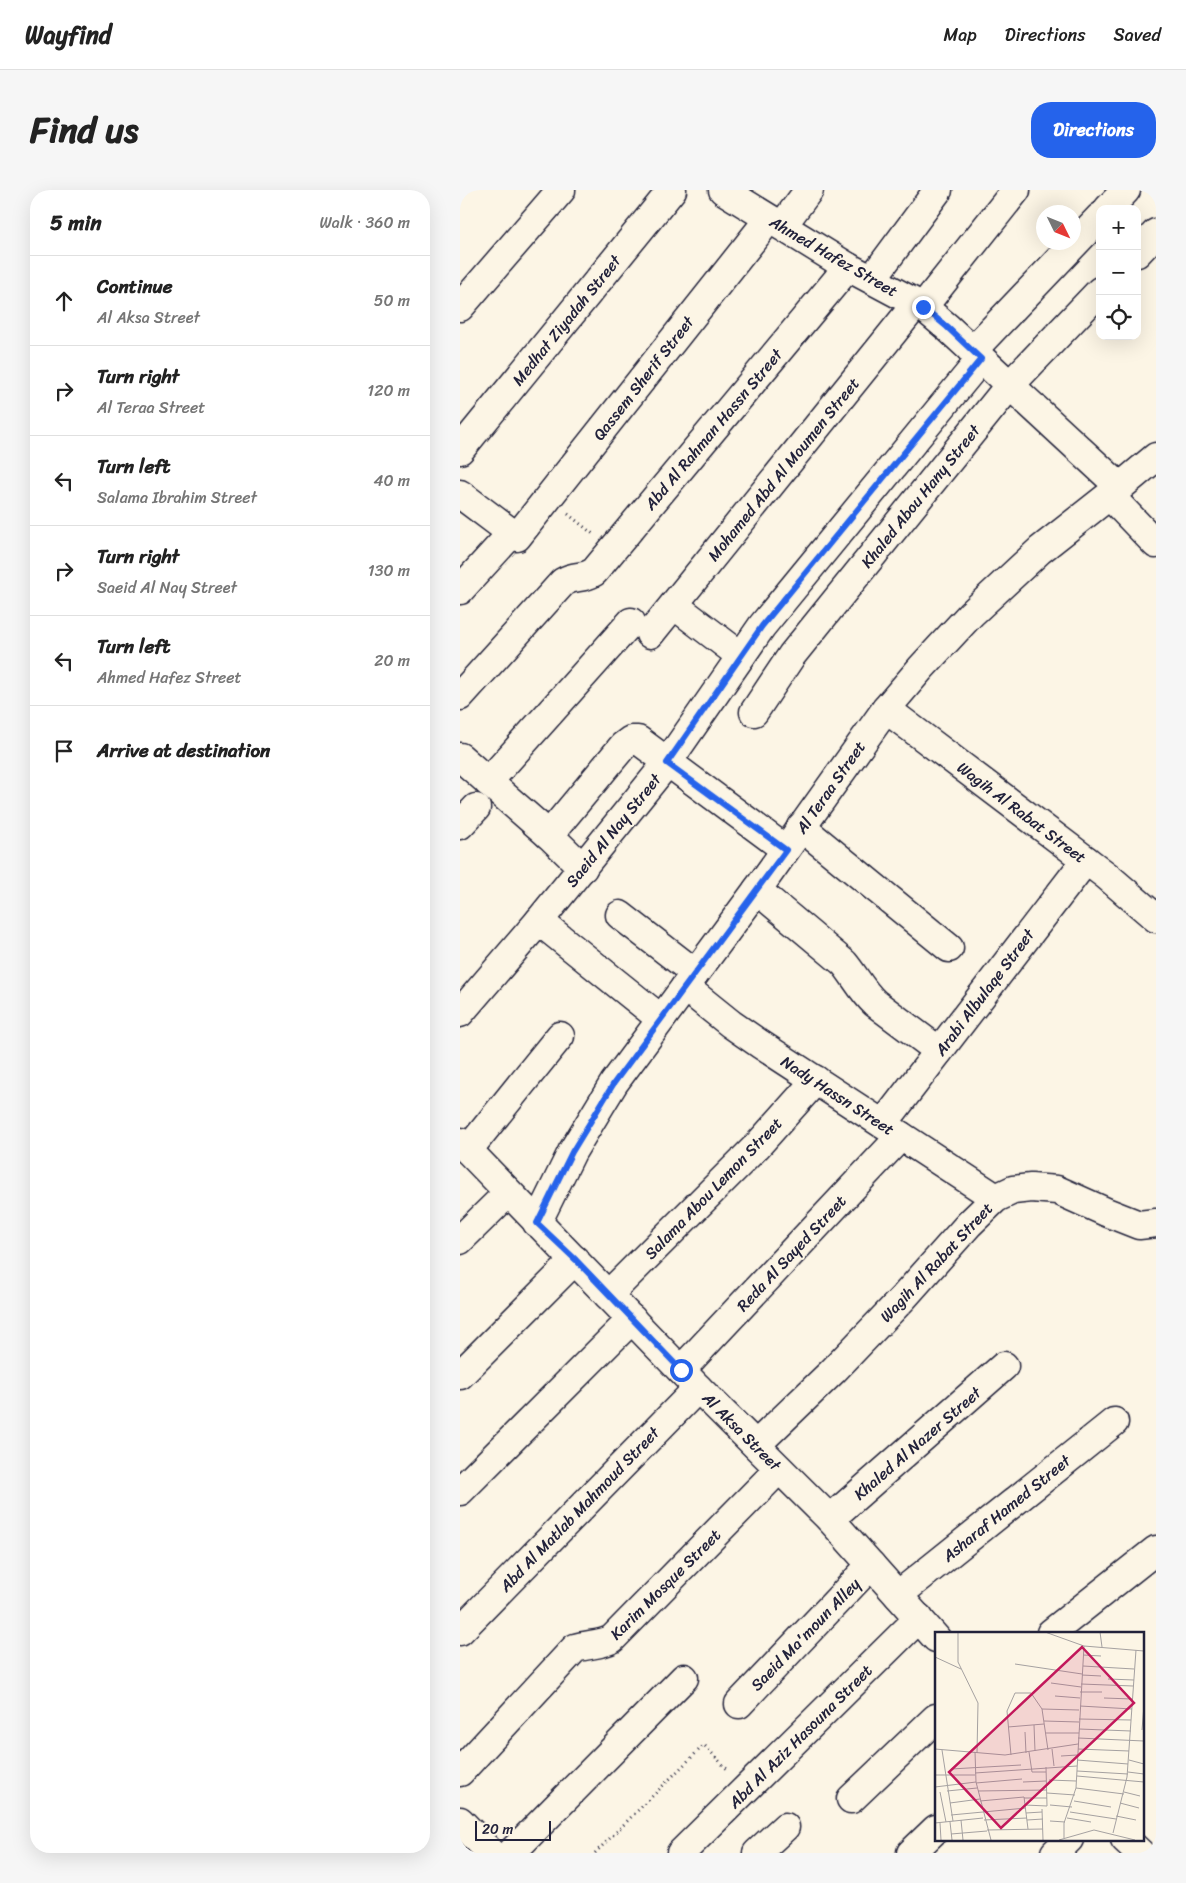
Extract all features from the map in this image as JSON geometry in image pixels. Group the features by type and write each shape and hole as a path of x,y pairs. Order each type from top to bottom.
{"street":[{"path":"460,307 561,190"},
{"name":"Medhat Ziyadah Street","path":"460,450 672,190"},
{"name":"Ahmed Hafez Street","path":"723,190 848,267 920,306 947,327 1009,386 1115,492"},
{"name":"Qassem Sherif Street","path":"460,590 548,499 775,222 809,190"},
{"path":"872,279 938,190"},
{"name":"Mohamed Abd Al Moumen Street","path":"488,782 640,628 674,605 1016,190"},
{"path":"1112,205 1126,190"},
{"name":"Saeid Al Nay Street","path":"460,1013 539,922 667,763 762,626 976,355 1096,221"},
{"path":"1139,250 1156,233"},
{"name":"Abd Al Rahman Hassn Street","path":"460,696 564,582 571,577 585,577 594,572 848,267"},
{"name":"Khaled Abou Hany Street","path":"754,712 792,655 1009,386 1096,295"},
{"name":"Al Teraa Street","path":"537,1223 572,1152 614,1083 757,890 886,709 920,668 978,608 1040,550 1115,492 1156,457"},
{"path":"1115,492 1156,544"},
{"path":"460,494 515,535"},
{"path":"674,605 741,656"},
{"name":"Wagih Al Rabat Street","path":"886,709 1107,876 1156,918"},
{"path":"548,835 623,746 631,740 638,740 786,850"},
{"path":"460,757 583,868"},
{"path":"802,827 949,948"},
{"name":"Arabi Albulaqe Street","path":"892,1130 939,1051 1086,860"},
{"path":"757,890 844,963 874,1003 939,1051"},
{"name":"Nady Hassn Street","path":"620,915 690,980 731,1024 996,1198"},
{"path":"539,922 661,1019"},
{"path":"464,1146 560,1036"},
{"name":"Salama Abou Lemon Street","path":"608,1295 758,1145 816,1080"},
{"name":"Reda Al Sayed Street","path":"690,1379 892,1130"},
{"name":"Al Aksa Street","path":"464,1146 690,1379 830,1519 927,1628"},
{"name":"Wagih Al Rabat Street","path":"756,1445 904,1297 969,1224 996,1198 1013,1190 1031,1188 1057,1190 1106,1212 1139,1224 1156,1223"},
{"path":"460,1240 508,1193"},
{"path":"460,1375 576,1260"},
{"path":"460,1491 632,1318"},
{"name":"Khaled Al Nazer Street","path":"830,1519 1004,1366"},
{"name":"Abd Al Matlab Mahmoud Street","path":"460,1631 690,1379"},
{"name":"Asharaf Hamed Street","path":"898,1595 1114,1422"},
{"name":"Karim Mosque Street","path":"460,1772 575,1648 612,1639 779,1469"},
{"path":"1052,1632 1156,1550"},
{"name":"Saeid Ma'moun Alley","path":"739,1704 871,1565"},
{"name":"Abd Al Aziz Hasouna Street","path":"681,1853 746,1788 927,1628"},
{"path":"511,1853 684,1678"},
{"path":"851,1799 935,1719"},
{"path":"460,1821 491,1853"},
{"path":"758,1853 785,1827"},
{"path":"911,1853 935,1830"},
{"path":"1056,1853 1068,1840"},
{"path":"1127,1840 1140,1853"}],"path":[{"path":"548,499 613,549"},
{"path":"595,1853 704,1745 746,1788"}],"route":[{"path":"681,1370 576,1260 537,1223 572,1152 614,1083 786,850 667,763 762,626 981,359 923,307"}]}
